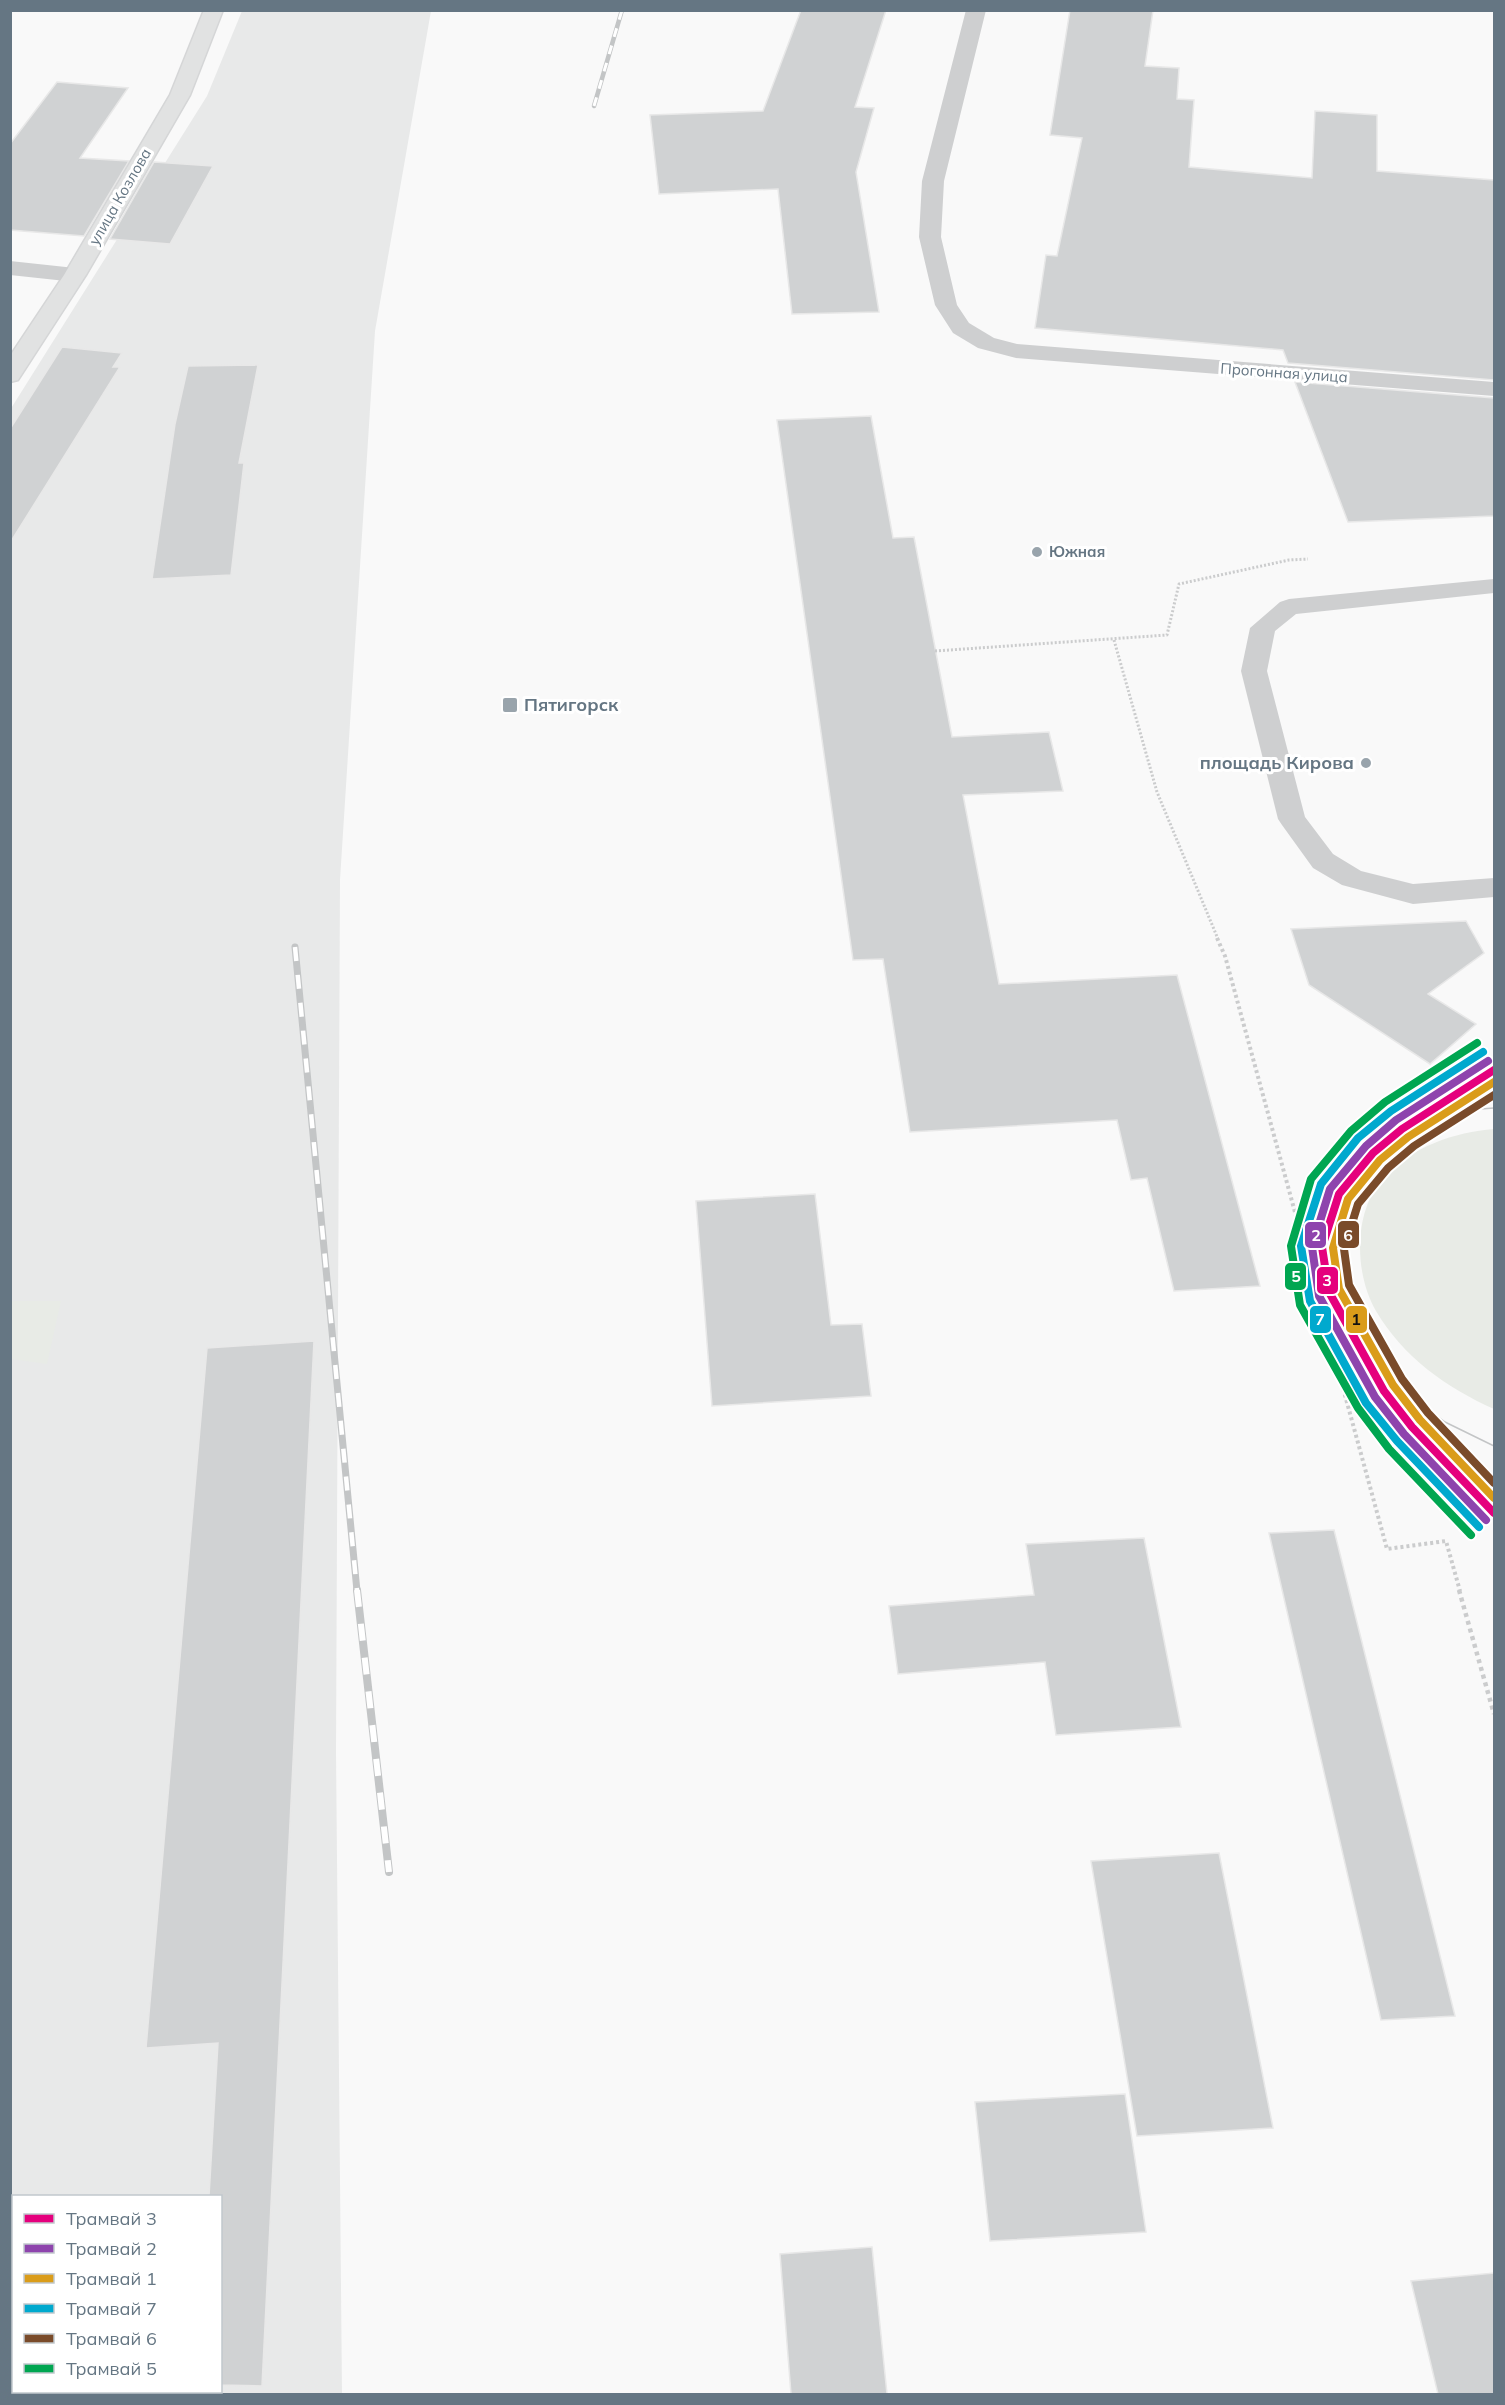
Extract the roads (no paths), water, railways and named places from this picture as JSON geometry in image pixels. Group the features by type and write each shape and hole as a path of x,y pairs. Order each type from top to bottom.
{"street":[{"name":"улица Козлова","path":"10,375 75,275 180,95 214,10"},
{"name":"Прогонная улица","path":"976,10 933,181 930,237 946,305 961,328 986,343 1016,351 1494,389"},
{"path":"10,268 75,275"}],"lane":[{"path":"1494,586 1289,607 1263,627 1254,671 1292,819 1323,861 1352,878 1413,894 1494,888"}],"tram line":[{"name":"5","path":"1471,1535 1389,1449 1358,1408 1300,1305 1291,1246 1311,1179 1351,1131 1385,1102 1477,1043"},
{"name":"7","path":"1479,1527 1397,1441 1366,1403 1310,1301 1301,1246 1321,1184 1358,1138 1391,1111 1483,1052"},
{"name":"2","path":"1486,1520 1404,1434 1375,1397 1319,1296 1312,1247 1330,1189 1366,1146 1396,1120 1488,1061"},
{"name":"3","path":"1494,1070 1402,1129 1373,1153 1339,1194 1322,1247 1329,1292 1384,1391 1412,1427 1494,1513"},
{"name":"1","path":"1494,1082 1408,1137 1380,1160 1348,1199 1333,1248 1339,1289 1393,1385 1420,1420 1494,1498"},
{"name":"6","path":"1494,1095 1414,1146 1388,1168 1358,1204 1344,1249 1349,1285 1402,1379 1428,1413 1494,1483"},
{"path":"1402,1129 1467,1110 1494,1108"},
{"path":"1356,1343 1395,1385 1445,1422 1494,1446"}],"railway":[{"path":"594,106 622,10"},
{"path":"295,947 357,1591"},
{"path":"357,1590 389,1872"}],"place":[{"name":"Южная","path":"1037,552"},
{"name":"Пятигорск","path":"510,705"},
{"name":"площадь Кирова","path":"1366,763"}]}
